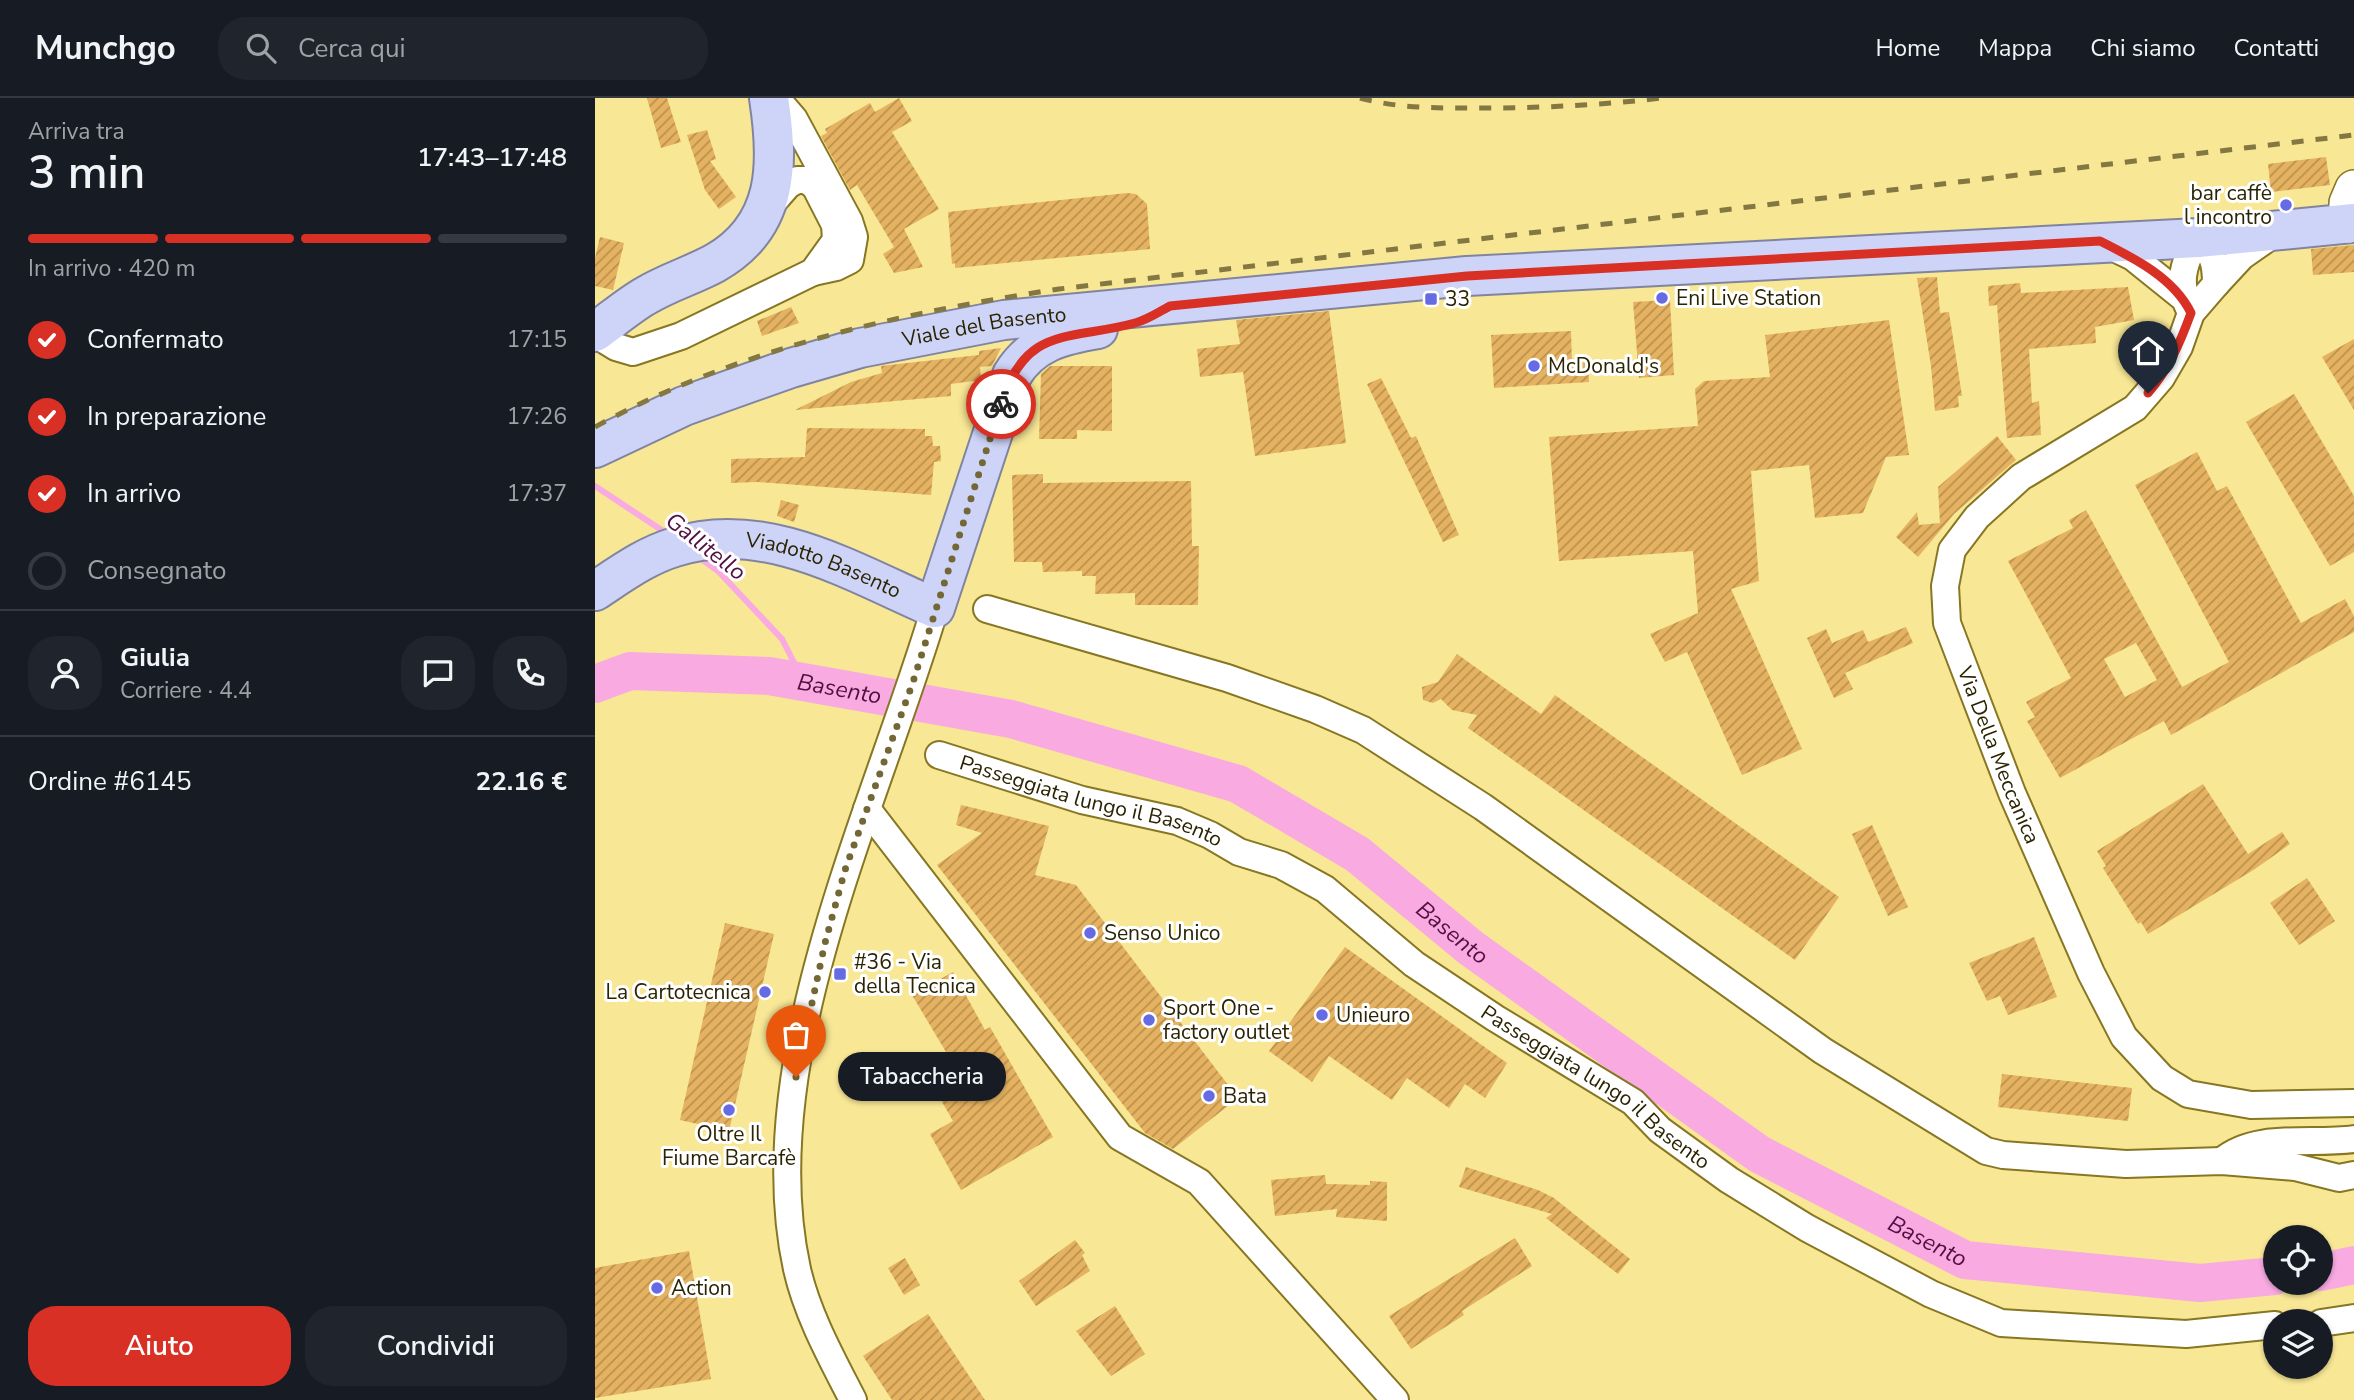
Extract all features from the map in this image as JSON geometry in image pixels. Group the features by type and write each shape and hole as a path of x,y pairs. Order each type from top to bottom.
{"main road":[{"path":"595,313 646,295 717,262 747,239 764,213 775,176 776,143 769,98"},
{"name":"Viale del Basento","path":"595,449 635,427 707,397 860,348 969,327 1089,310 1170,306 1467,276 2198,238 2282,229 2352,212"},
{"path":"595,333 646,295"},
{"path":"1023,358 1055,338 1137,323 1170,306"},
{"path":"936,608 1003,398 1023,358 1022,346 1016,337 1005,331 969,327"},
{"name":"Viadotto Basento","path":"595,591 639,562 675,547 714,538 751,539 796,549 936,608"}],"street":[{"path":"595,333 616,347 633,352 681,336 813,272 836,267 850,260 854,237 793,119 776,98"},
{"path":"764,213 788,184 806,180 815,186 835,225 835,240 813,272"},
{"path":"2187,305 2216,284 2242,256 2282,229"},
{"path":"2187,305 2181,274 2187,256 2198,238 2211,251 2216,265 2216,284"},
{"path":"2100,241 2133,257 2187,305"},
{"name":"Via Della Meccanica","path":"2187,305 2179,347 2161,378 2135,408 2021,477 1977,517 1952,550 1945,586 1947,623 2012,793 2091,973 2124,1037 2162,1078 2189,1094 2251,1105 2354,1103"},
{"path":"853,1400 824,1344 797,1271 787,1205 787,1161 803,1037 842,882 936,608"},
{"path":"987,609 1227,678 1315,709 1363,730 1483,807 1823,1051 1979,1148 2003,1155 2126,1164 2222,1161 2295,1167 2339,1178 2354,1175"},
{"name":"Passeggiata lungo il Basento","path":"939,755 1082,800 1177,821 1240,852 1282,865 1325,888 1406,958 1495,1018 1633,1102 1660,1130 1729,1180 1807,1228 1931,1294 2001,1323 2186,1334 2263,1326"},
{"path":"867,809 1120,1138 1199,1182 1395,1400"},
{"path":"2222,1161 2233,1152 2253,1144 2354,1139"},
{"path":"2333,1321 2354,1318"}],"building":[{"path":"647,98 667,98 681,142 661,148"},
{"path":"899,98 912,121 892,132 939,209 904,229 923,267 894,273 883,254 894,247 857,185 850,190 821,136 827,133 825,129 870,103 875,112"},
{"path":"707,130 716,159 710,161 736,197 719,209 705,190 687,135"},
{"path":"2326,157 2330,185 2271,192 2268,164"},
{"path":"1136,194 1147,204 1150,249 955,268 955,263 952,264 948,212"},
{"path":"600,237 624,243 613,290 595,286 595,258"},
{"path":"2354,245 2354,272 2313,275 2311,249"},
{"path":"1937,277 1940,313 1949,312 1962,396 1958,396 1959,407 1935,411 1917,278"},
{"path":"2020,283 2021,293 2128,287 2134,320 2095,327 2096,343 2029,349 2032,403 2039,401 2041,435 2007,438 1997,305 1989,306 1988,286"},
{"path":"1670,300 1674,375 1639,378 1633,302"},
{"path":"791,307 799,323 762,336 757,321"},
{"path":"1329,311 1346,443 1255,456 1243,372 1200,377 1197,349 1240,344 1236,320"},
{"path":"1889,320 1909,455 1886,457 1863,513 1815,518 1809,465 1751,471 1759,581 1731,589 1802,749 1742,775 1687,652 1665,662 1650,634 1698,613 1693,551 1559,561 1549,437 1698,426 1695,389 1704,381 1770,377 1765,335"},
{"path":"1571,331 1572,363 1588,362 1589,382 1494,388 1491,335"},
{"path":"2354,339 2354,410 2322,357"},
{"path":"1001,348 992,366 980,367 981,380 951,384 951,396 795,410 851,382 882,373 881,366 979,355 979,351"},
{"path":"1050,366 1112,366 1112,431 1077,430 1077,439 1039,439 1041,374"},
{"path":"1381,378 1411,438 1416,436 1459,535 1443,542 1367,384"},
{"path":"2294,394 2354,496 2354,552 2330,566 2246,422"},
{"path":"807,428 925,429 925,436 932,436 933,446 940,446 941,461 934,462 931,495 757,482 731,483 731,459 805,457"},
{"path":"1997,436 2016,460 1954,514 1918,557 1896,537 1917,512 1919,525 1940,523 1938,487"},
{"path":"2197,452 2217,491 2227,486 2301,623 2345,599 2354,616 2354,632 2171,735 2164,721 2060,778 2027,721 2035,717 2026,702 2071,678 2008,561 2073,528 2069,520 2086,510 2182,687 2229,662 2135,485","holes":["2136,643 2157,680 2125,697 2104,659"]},
{"path":"1043,474 1043,483 1191,481 1192,546 1199,546 1198,605 1135,605 1135,593 1095,594 1096,576 1082,576 1082,571 1043,572 1042,562 1014,562 1012,475"},
{"path":"781,500 799,505 794,522 777,516"},
{"path":"1906,627 1913,643 1845,673 1853,689 1834,698 1807,638 1826,629 1832,643 1863,630 1868,642"},
{"path":"1457,654 1541,714 1555,695 1839,897 1795,960 1468,728 1477,715 1452,710 1441,699 1433,703 1423,700 1422,687 1438,682"},
{"path":"2203,784 2248,854 2282,832 2290,844 2255,869 2148,934 2141,922 2138,924 2103,868 2106,866 2097,851"},
{"path":"961,805 1049,826 1035,875 1076,885 1238,1098 1173,1149 1145,1133 937,865 982,833 956,825"},
{"path":"1872,825 1908,907 1888,916 1852,834"},
{"path":"2307,878 2335,921 2299,945 2270,903"},
{"path":"725,923 774,934 729,1131 680,1120"},
{"path":"2034,937 2057,997 2008,1015 2000,996 1987,1001 1969,963"},
{"path":"1345,947 1507,1063 1485,1098 1465,1084 1449,1108 1407,1078 1392,1100 1329,1056 1312,1082 1269,1051"},
{"path":"953,972 985,1030 990,1027 1053,1137 961,1190 930,1134 953,1121 922,1067 946,1052 912,995"},
{"path":"2002,1074 2132,1088 2128,1121 1998,1107"},
{"path":"1466,1167 1538,1190 1554,1198 1630,1259 1618,1274 1546,1218 1552,1214 1459,1187"},
{"path":"1325,1175 1326,1184 1370,1185 1370,1181 1387,1182 1387,1221 1336,1217 1337,1209 1275,1216 1271,1180"},
{"path":"1515,1238 1532,1266 1462,1311 1464,1315 1411,1349 1389,1316"},
{"path":"1075,1240 1085,1253 1082,1255 1090,1271 1036,1306 1019,1281"},
{"path":"689,1251 711,1379 595,1398 595,1268"},
{"path":"905,1258 920,1285 904,1295 888,1268"},
{"path":"1115,1306 1145,1354 1111,1376 1076,1331"},
{"path":"928,1314 985,1400 892,1400 863,1356"}],"waterway":[{"name":"Gallitello","path":"595,486 669,535"},
{"name":"Gallitello","path":"697,556 718,571 782,639 804,682"},
{"name":"Basento","path":"595,684 630,671 769,676 1011,719 1238,784 1357,854 1471,948 1759,1154 1965,1260 2200,1283 2263,1277"},
{"name":"Basento","path":"2333,1269 2354,1265"}],"railway":[{"path":"1360,98 1436,108 1573,106 1662,98"},
{"path":"595,427 649,400 762,355 879,323 1059,289 2354,135"}],"way so far":[{"path":"796,1077 825,943 845,870 913,682 1001,404"}],"place":[{"name":"bar caffè l incontro","path":"2286,205"},
{"name":"Eni Live Station","path":"1662,298"},
{"name":"33","path":"1431,299"},
{"name":"McDonald's","path":"1534,366"},
{"name":"Senso Unico","path":"1090,933"},
{"name":"#36 - Via della Tecnica","path":"840,974"},
{"name":"La Cartotecnica","path":"765,992"},
{"name":"Unieuro","path":"1322,1015"},
{"name":"Sport One - factory outlet","path":"1149,1020"},
{"name":"Tabaccheria","path":"796,1077"},
{"name":"Bata","path":"1209,1096"},
{"name":"Oltre Il Fiume Barcafè","path":"729,1110"},
{"name":"Action","path":"657,1288"}],"route":[{"path":"1001,404 1012,375 1023,358 1039,346 1074,333 1137,323 1170,306 1467,276 2100,241 2133,257 2150,269 2184,298 2191,313 2179,347 2161,378 2148,393"}]}
